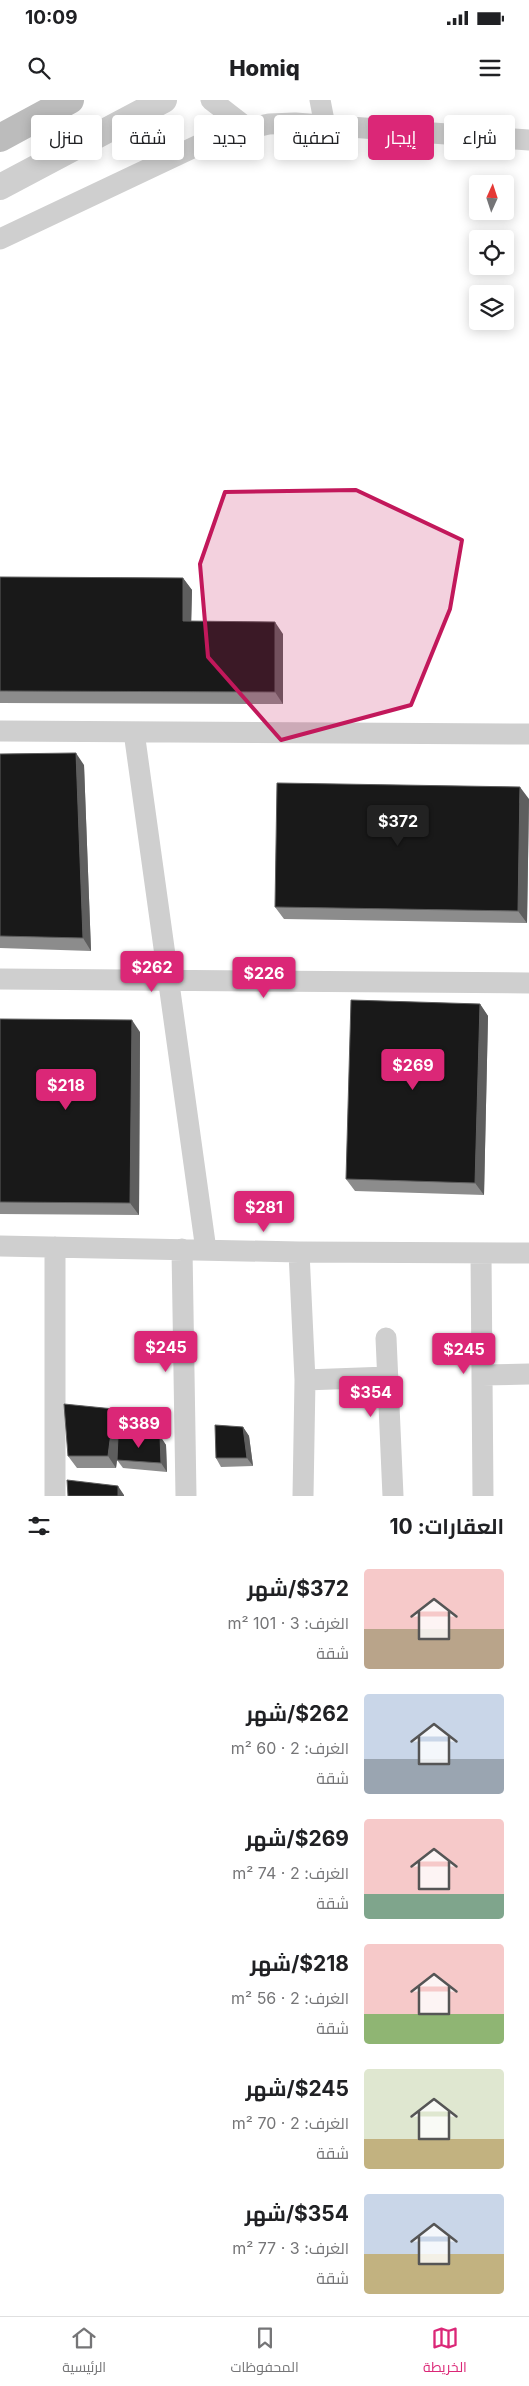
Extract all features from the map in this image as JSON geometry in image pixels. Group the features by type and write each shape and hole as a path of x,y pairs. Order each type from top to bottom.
{"main road":[{"path":"0,138 70,100"}],"street":[{"path":"0,187 164,100"},
{"path":"211,100 230,115"},
{"path":"320,100 323,115"},
{"path":"358,128 529,140"},
{"path":"0,238 194,147"},
{"path":"0,731 529,734"},
{"path":"134,732 206,1250"},
{"path":"0,979 529,983"},
{"path":"0,1246 299,1252 529,1253"},
{"path":"55,1247 55,1496"},
{"path":"182,1249 186,1496"},
{"path":"299,1252 305,1380 303,1496"},
{"path":"481,1254 483,1496"},
{"path":"386,1338 393,1496"},
{"path":"482,1375 529,1374"},
{"path":"305,1380 388,1377"}],"highlighted area":[{"path":"356,490 462,540 450,609 411,705 281,740 208,657 200,564 225,492"}],"building":[{"path":"0,577 183,578 183,621 275,622 275,692 0,691"},
{"path":"76,753 83,938 0,936 0,754"},
{"path":"277,783 520,787 518,911 275,907"},
{"path":"351,1000 480,1004 475,1183 346,1179"},
{"path":"0,1019 132,1020 130,1203 0,1202"},
{"path":"64,1404 114,1409 108,1456 68,1456"},
{"path":"215,1425 243,1427 247,1458 216,1458"},
{"path":"118,1436 160,1436 161,1463 117,1460"},
{"path":"67,1480 118,1486 118,1496 68,1496"}]}
